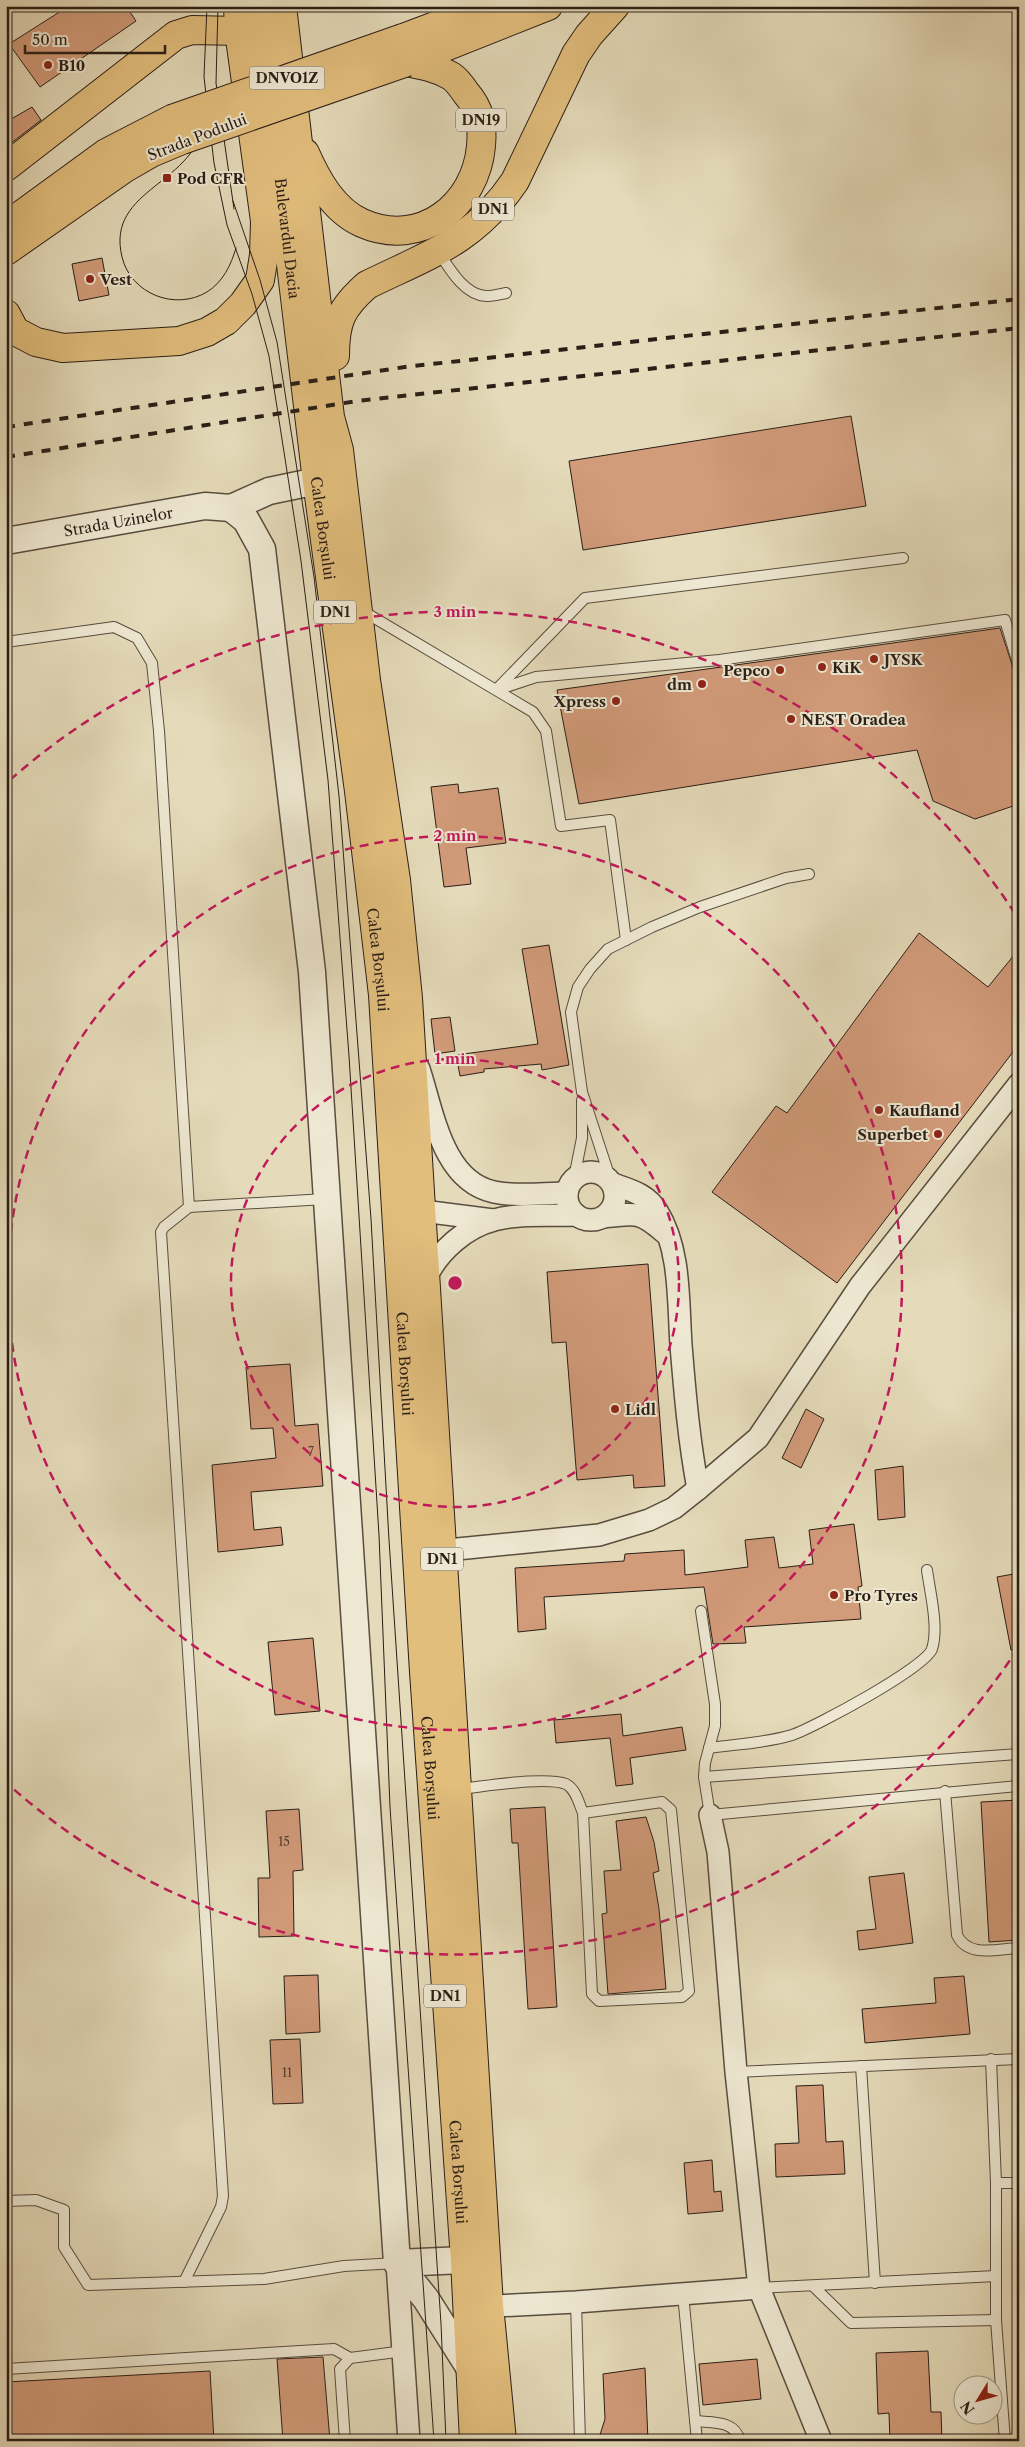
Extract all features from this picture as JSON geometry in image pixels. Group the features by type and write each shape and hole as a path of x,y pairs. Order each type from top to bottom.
{"main road":[{"name":"Bulevardul Dacia","path":"260,6 295,292"},
{"name":"Bulevardul Dacia","path":"282,6 321,340"},
{"path":"405,50 460,6"},
{"name":"DNVO1Z","path":"405,50 488,6"},
{"name":"DNVO1Z","path":"405,50 548,6"},
{"name":"DN1","path":"340,450 335,333 338,320 344,308 367,285 436,233 467,234 503,199 515,181 576,54 589,35 615,6"},
{"name":"Bulevardul Dacia","path":"238,19 265,221 295,292"},
{"path":"6,168 176,35 238,19"},
{"name":"Strada Podului","path":"8,245 151,153 177,130 405,50"},
{"name":"DN19","path":"405,50 452,77 474,102 481,119 482,135 478,168 472,185 436,233"},
{"path":"297,136 315,175 327,193 352,217 379,228 436,233"},
{"path":"6,314 15,331 36,342 63,348 179,341 207,332 226,321 243,304 260,280 264,255 265,221"},
{"name":"Calea Borșului","path":"295,292 317,481 359,791 409,1209 429,1552 457,1789 478,2306 502,2441"},
{"name":"Calea Borșului","path":"321,340 330,417 340,450 358,609 396,880 411,1046 409,1209 427,1276 429,1552 439,1909 476,2259"},
{"name":"Calea Borșului","path":"474,2441 469,2367 478,2306"}],"street":[{"path":"317,481 269,491 231,508 246,520 262,549 312,972 409,2441"},
{"name":"Strada Uzinelor","path":"6,541 205,506 231,508"},
{"path":"411,1046 448,1156 460,1173 473,1183 493,1192 521,1194 571,1185 588,1171 606,1176 612,1182 641,1194 656,1210 670,1236 678,1304 689,1443 698,1489"},
{"path":"429,1552 600,1535 649,1520 674,1508 698,1489 758,1438 860,1286 1019,1084"},
{"path":"604,1217 614,1204 616,1196 612,1182"},
{"path":"571,1185 571,1209 576,1215"},
{"path":"409,1209 494,1220 576,1215 590,1220 634,1213 650,1219 670,1236"},
{"path":"427,1276 433,1264 453,1243 494,1220"},
{"path":"710,1815 718,1852 736,2072 759,2288 820,2441"},
{"path":"397,2263 476,2259"},
{"path":"397,2263 426,2299 469,2367"},
{"path":"478,2306 576,2302 759,2288"}],"lane":[{"path":"436,233 459,281 476,294 487,296 506,293"},
{"path":"497,690 586,598 903,558"},
{"path":"358,609 533,712 546,732 561,826 610,820 626,940"},
{"path":"497,690 536,677 719,660 1005,620 1019,667"},
{"path":"6,642 114,627 137,638 152,663 159,731 189,1207"},
{"path":"571,1185 582,1138 582,1092 571,1012 578,987 590,969 608,949 700,907 786,878 809,874"},
{"path":"582,1092 612,1182"},
{"path":"184,2282 221,2206 223,2196 162,1232 164,1227 189,1207 326,1199"},
{"path":"709,1748 791,1735 823,1722 910,1670 931,1652 935,1636 927,1570"},
{"path":"701,1611 715,1704 715,1726 705,1763 704,1777 710,1815 945,1791 1019,1786"},
{"path":"704,1777 1019,1754"},
{"path":"457,1789 550,1781 567,1785 576,1795 583,1813 592,1994 599,2001 682,1998 689,1991 671,1810 662,1802 583,1813"},
{"path":"945,1791 957,1935 961,1945 971,1950 1019,1948"},
{"path":"736,2072 1019,2058"},
{"path":"991,2059 996,2183 996,2320 1005,2441"},
{"path":"861,2066 875,2282"},
{"path":"996,2183 1019,2183"},
{"path":"6,2201 36,2200 64,2210 64,2247 88,2284 264,2279 344,2266 397,2263"},
{"path":"759,2288 996,2276"},
{"path":"813,2286 851,2323 996,2320"},
{"path":"683,2294 697,2441"},
{"path":"576,2302 580,2441"},
{"path":"6,2370 334,2349 350,2358 404,2351"},
{"path":"344,2441 340,2369 350,2358"},
{"path":"695,2421 728,2424 735,2430 740,2441"}],"building":[{"name":"B10","path":"69,6 126,6 136,21 40,87 9,44"},
{"path":"32,107 41,120 6,147 6,122"},
{"name":"Vest","path":"102,258 109,295 79,301 72,264"},
{"path":"851,416 866,506 583,550 569,461"},
{"name":"NEST Oradea","path":"1000,628 1019,686 1019,804 975,819 933,801 917,750 579,804 557,690"},
{"path":"458,784 459,793 498,788 506,843 466,848 471,884 444,887 431,787"},
{"name":"Kaufland","path":"919,933 988,987 1019,949 1019,1044 837,1283 712,1192 776,1106 787,1113"},
{"path":"549,945 569,1065 542,1070 541,1064 484,1069 484,1072 460,1076 456,1055 538,1044 522,949"},
{"path":"450,1017 455,1051 435,1054 431,1019"},
{"name":"Lidl","path":"648,1264 665,1486 634,1488 633,1475 577,1480 566,1342 552,1343 547,1272"},
{"path":"290,1364 295,1426 318,1424 323,1486 251,1492 254,1530 281,1527 283,1545 218,1552 212,1465 276,1458 273,1428 251,1429 246,1367"},
{"path":"806,1409 824,1419 801,1468 782,1458"},
{"path":"903,1466 905,1517 878,1520 875,1470"},
{"path":"854,1524 862,1586 858,1587 861,1619 744,1627 746,1643 713,1644 704,1587 544,1597 546,1629 518,1632 515,1568 624,1561 625,1554 684,1550 685,1575 748,1567 745,1540 774,1537 779,1568 813,1564 809,1530"},
{"path":"1019,1573 1019,1649 1011,1650 997,1577"},
{"path":"313,1638 320,1711 275,1715 268,1642"},
{"path":"621,1714 623,1736 682,1727 686,1750 630,1758 633,1784 616,1786 610,1738 556,1743 554,1720"},
{"path":"1019,1800 1019,1940 989,1942 981,1802"},
{"path":"545,1807 557,2007 528,2009 518,1843 512,1843 510,1809"},
{"path":"299,1809 303,1870 293,1871 294,1936 259,1937 258,1878 270,1878 266,1811"},
{"path":"646,1817 654,1842 659,1871 653,1873 659,1909 666,1989 608,1994 602,1914 607,1913 604,1871 621,1870 616,1821"},
{"path":"904,1873 913,1943 859,1950 857,1931 876,1929 869,1877"},
{"path":"318,1975 320,2032 286,2034 284,1976"},
{"path":"964,1976 970,2034 865,2043 862,2009 936,2003 934,1978"},
{"path":"300,2039 303,2103 273,2104 270,2040"},
{"path":"823,2085 826,2142 843,2141 845,2174 776,2177 775,2144 799,2143 796,2086"},
{"path":"712,2160 714,2192 721,2191 723,2211 688,2214 684,2163"},
{"path":"928,2351 931,2412 941,2412 942,2441 890,2441 889,2413 878,2414 876,2353"},
{"path":"323,2357 330,2441 283,2441 277,2359"},
{"path":"757,2359 761,2399 703,2405 699,2364"},
{"path":"645,2368 648,2441 598,2441 605,2419 603,2374"},
{"path":"210,2371 214,2441 6,2441 6,2382"}],"tram line":[{"path":"207,6 204,77 214,163 227,225 252,294 269,356 301,561 328,780 349,1056 379,1535 390,1807 434,2441"},
{"path":"218,6 216,83 234,209"},
{"path":"204,118 198,140 187,158 139,200 127,215 120,234 122,257 127,270 144,289 156,296 181,300 195,297 213,288 229,267 236,248"},
{"path":"233,201 260,280 277,342 314,577 339,796 371,1219 389,1540 441,2324 446,2441"}],"railway":[{"path":"6,427 405,367 1019,299"},
{"path":"6,457 357,401 1019,328"}],"place":[{"name":"B10","path":"48,65"},
{"name":"Pod CFR","path":"167,178"},
{"name":"Vest","path":"90,279"},
{"name":"JYSK","path":"874,659"},
{"name":"KiK","path":"822,667"},
{"name":"Pepco","path":"780,670"},
{"name":"dm","path":"702,684"},
{"name":"Xpress","path":"616,701"},
{"name":"NEST Oradea","path":"791,719"},
{"name":"Kaufland","path":"879,1110"},
{"name":"Superbet","path":"938,1134"},
{"name":"Lidl","path":"615,1409"},
{"name":"Pro Tyres","path":"834,1595"}]}
